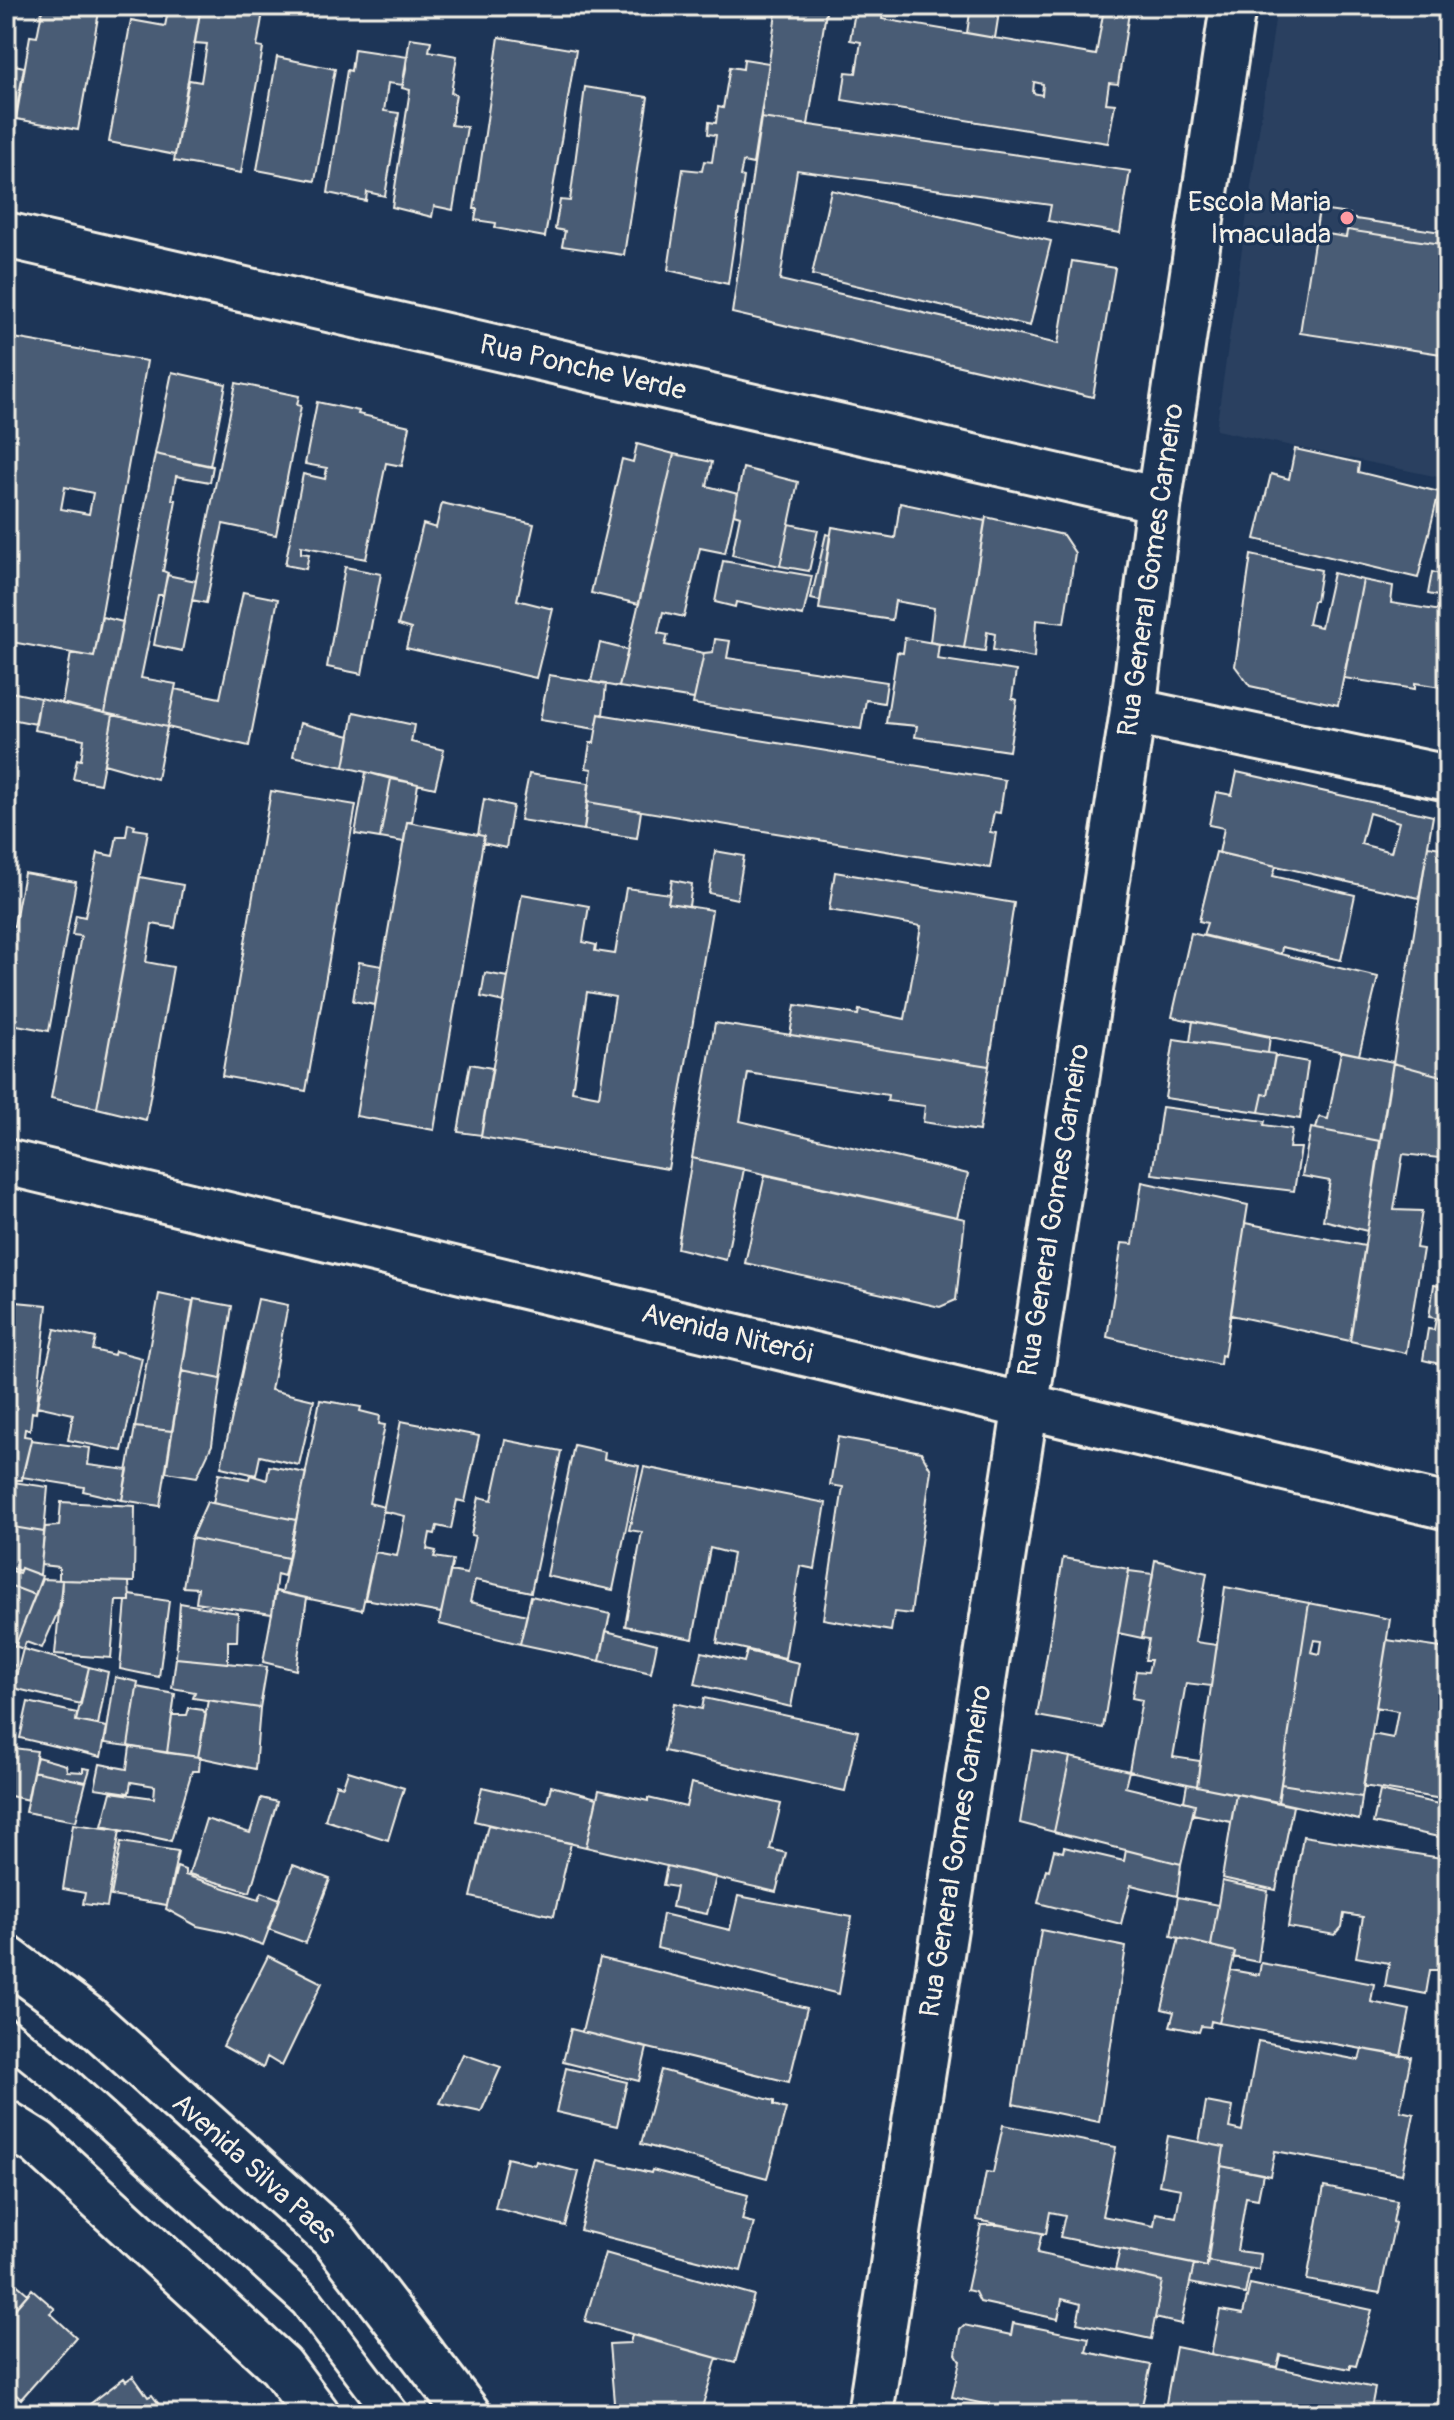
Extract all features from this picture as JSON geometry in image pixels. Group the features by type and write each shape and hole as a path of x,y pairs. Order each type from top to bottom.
{"main road":[{"name":"Rua General Gomes Carneiro","path":"870,2414 1133,711 1159,500 1233,6"},
{"name":"Rua Ponche Verde","path":"6,235 1159,500"},
{"path":"1133,711 1448,778"},
{"name":"Avenida Niterói","path":"6,1162 1448,1507"},
{"name":"Avenida Silva Paes","path":"6,1958 89,2019 334,2239 468,2414"},
{"path":"6,2123 38,2143 281,2366 317,2414"}],"lane":[{"path":"6,2035 63,2081 307,2302 392,2414"},
{"path":"6,2052 63,2081"}],"shaded area":[{"name":"Escola Maria Imaculada","path":"1277,6 1448,6 1448,479 1216,430"}],"building":[{"path":"6,6 14,6 6,53"},
{"path":"43,6 100,6 78,130 16,119 30,36 37,37"},
{"path":"169,6 201,6 175,155 109,142 131,20 165,26"},
{"path":"201,6 264,6 257,47 263,48 241,173 174,161 189,80 201,82 207,44 195,43"},
{"path":"777,6 827,6 808,125 761,118"},
{"path":"856,6 884,6 882,19 1096,55 1103,14 1055,6 1130,6 1118,84 1109,83 1106,103 1115,104 1108,143 842,100 846,72 856,73 861,42 850,40","holes":["1034,82 1043,84 1042,95 1033,93"]},
{"path":"971,6 1000,6 995,38 967,33"},
{"path":"499,37 576,50 545,237 495,228 496,223 475,220 477,209 474,209"},
{"path":"410,38 431,41 429,51 457,56 451,93 456,94 451,125 467,127 453,210 434,206 432,217 392,207 410,90 402,88"},
{"path":"354,49 408,57 403,85 388,83 384,111 399,113 385,196 367,192 366,201 328,193 347,70 351,71"},
{"path":"277,57 335,69 315,181 257,170"},
{"path":"744,59 769,63 753,164 743,162 740,176 744,177 728,284 668,270 683,169 702,171 704,161 712,162 716,135 708,134 709,122 716,123 718,107 723,108 730,67 743,69"},
{"path":"6,63 24,67 16,113 6,111"},
{"path":"585,87 648,97 624,255 562,246 565,231 555,229 560,200 570,201"},
{"path":"761,118 1130,171 1120,233 1048,221 1051,205 797,170 780,280 1058,344 1072,261 1115,268 1093,397 732,313"},
{"path":"831,190 1051,241 1030,326 812,275"},
{"path":"1319,210 1350,214 1347,230 1448,245 1448,355 1300,333"},
{"path":"1319,210 1350,214 1346,237 1315,232"},
{"path":"1349,218 1448,233 1448,245 1347,230"},
{"path":"14,338 147,361 94,657 6,641 6,382","holes":["65,487 93,493 89,514 61,509"]},
{"path":"172,372 226,384 210,466 155,454"},
{"path":"236,383 299,396 297,405 301,406 276,535 223,524 206,603 192,600"},
{"path":"317,402 410,426 402,466 386,463 366,559 301,546 301,553 309,554 306,569 285,565 303,474 325,479 327,468 305,464"},
{"path":"637,444 674,454 639,604 591,593 622,459 633,462"},
{"path":"1295,449 1359,463 1358,472 1439,492 1418,578 1255,539 1271,474 1289,479"},
{"path":"155,454 213,466 210,482 176,476 172,500 176,500 163,571 168,573 163,595 158,595 141,678 176,684 167,727 105,713"},
{"path":"674,454 712,462 707,486 738,494 725,553 700,548 684,617 663,612 658,633 668,635 665,645 704,653 694,699 619,687"},
{"path":"743,468 798,482 780,566 732,555 740,516 734,514"},
{"path":"442,503 534,524 517,600 553,609 536,678 406,648 411,629 398,625 423,524 436,528"},
{"path":"900,503 985,521 964,648 930,642 934,608 895,601 892,620 819,609 832,527 895,538"},
{"path":"986,517 1063,535 1075,553 1064,623 1036,620 1034,658 993,650 995,634 987,632 985,651 964,648"},
{"path":"789,524 818,530 809,571 780,566"},
{"path":"826,534 830,535 820,601 811,599"},
{"path":"1251,555 1321,570 1308,624 1321,627 1333,573 1363,580 1338,705 1250,686 1235,666"},
{"path":"723,561 812,576 803,616 736,602 735,607 715,602"},
{"path":"345,567 381,574 362,674 327,667"},
{"path":"1432,572 1448,576 1448,598 1428,594"},
{"path":"167,575 196,581 182,651 154,645"},
{"path":"1363,580 1393,586 1391,603 1448,612 1448,688 1415,683 1415,689 1344,678"},
{"path":"243,592 278,599 249,746 167,727 175,689 220,698"},
{"path":"102,617 123,622 105,713 62,704 71,653 94,657"},
{"path":"905,638 939,644 937,659 1016,671 1012,698 1017,700 1009,751 915,737 917,726 886,723 897,652 903,653"},
{"path":"715,639 730,641 727,658 887,682 884,703 866,700 861,729 693,704 704,653 713,652"},
{"path":"600,643 628,650 619,687 591,682"},
{"path":"549,675 606,684 603,715 599,714 596,729 540,720"},
{"path":"6,691 40,698 36,724 6,718"},
{"path":"40,698 113,715 100,784 73,779 77,759 81,760 84,739 34,730"},
{"path":"354,712 414,725 411,742 444,750 435,788 344,767"},
{"path":"599,714 1005,780 1000,813 994,812 990,832 996,833 990,868 587,802 592,769 586,768"},
{"path":"113,715 167,727 157,779 104,764"},
{"path":"300,723 350,736 344,767 293,756"},
{"path":"366,772 391,779 380,838 355,834"},
{"path":"1237,772 1433,816 1419,898 1219,853 1224,828 1209,825 1216,792 1232,795","holes":["1369,813 1399,822 1391,852 1361,844"]},
{"path":"529,774 589,783 584,830 520,820"},
{"path":"391,779 418,784 412,822 407,822 404,842 380,838"},
{"path":"271,791 356,805 306,1091 222,1076"},
{"path":"484,799 513,806 506,848 483,843 484,836 478,835"},
{"path":"588,802 641,811 637,838 584,830"},
{"path":"407,822 484,836 434,1130 356,1116"},
{"path":"128,823 135,825 134,829 148,831 97,1108 51,1098 81,936 72,935 76,915 85,917 98,853 113,856 117,836 126,836"},
{"path":"1428,846 1448,849 1448,1078 1393,1063"},
{"path":"715,851 744,856 737,899 709,893"},
{"path":"1216,852 1276,866 1273,876 1355,895 1341,960 1282,947 1281,954 1203,935 1207,923 1199,921"},
{"path":"835,872 1014,903 989,1066 790,1035 795,1005 858,1015 859,1010 905,1019 921,926 829,910"},
{"path":"24,873 76,882 49,1031 6,1023 6,925 14,926"},
{"path":"140,877 183,885 175,928 152,924 146,962 173,967 146,1120 97,1108"},
{"path":"672,880 692,884 689,906 668,903"},
{"path":"626,888 670,894 668,903 712,910 668,1169 481,1137 522,894 589,906 583,942 596,945 595,951 615,954","holes":["587,992 615,997 599,1096 572,1091"]},
{"path":"1191,933 1378,977 1359,1055 1172,1017"},
{"path":"359,962 382,966 375,1005 353,1001"},
{"path":"485,973 508,977 504,1002 481,997"},
{"path":"1193,1021 1270,1036 1268,1053 1190,1042"},
{"path":"715,1023 989,1066 979,1131 923,1122 925,1106 887,1101 888,1095 748,1073 740,1121 968,1174 957,1217 692,1158"},
{"path":"1174,1039 1275,1054 1268,1095 1263,1094 1259,1112 1165,1098"},
{"path":"1341,1051 1393,1062 1380,1141 1316,1129 1319,1117 1328,1119"},
{"path":"1275,1056 1308,1062 1300,1119 1259,1112 1263,1094 1268,1095"},
{"path":"1393,1063 1448,1078 1448,1159 1403,1154 1394,1210 1422,1211 1416,1248 1423,1249 1406,1353 1350,1341"},
{"path":"470,1064 492,1068 481,1135 458,1132"},
{"path":"1162,1107 1265,1121 1264,1125 1292,1129 1289,1148 1301,1148 1294,1191 1152,1174"},
{"path":"1311,1128 1380,1141 1367,1231 1323,1220 1330,1181 1302,1176"},
{"path":"692,1158 744,1169 726,1260 677,1248"},
{"path":"765,1175 965,1219 956,1300 940,1307 745,1263"},
{"path":"1142,1182 1248,1205 1220,1365 1107,1337 1122,1243 1133,1244"},
{"path":"1245,1223 1365,1246 1350,1341 1231,1315"},
{"path":"1448,1270 1448,1366 1423,1360 1428,1329 1434,1330 1436,1318 1429,1317 1434,1285 1445,1287"},
{"path":"159,1294 193,1301 172,1431 135,1427"},
{"path":"194,1299 232,1306 221,1379 182,1371"},
{"path":"258,1299 288,1305 271,1390 314,1400 299,1465 260,1456 256,1475 221,1467"},
{"path":"6,1301 47,1305 36,1413 32,1412 30,1430 25,1429 24,1436 31,1437 31,1440 22,1480 6,1480"},
{"path":"55,1329 96,1338 93,1350 114,1355 115,1351 142,1358 122,1451 68,1440 73,1414 37,1406"},
{"path":"182,1371 221,1379 212,1445 197,1477 166,1472"},
{"path":"320,1400 361,1407 360,1411 380,1416 379,1424 385,1425 369,1503 384,1507 362,1610 282,1593"},
{"path":"401,1421 479,1436 465,1502 457,1500 451,1529 437,1526 435,1534 430,1533 427,1549 436,1551 434,1557 453,1560 441,1613 365,1599 375,1552 397,1556 405,1516 383,1511"},
{"path":"135,1427 172,1431 160,1506 122,1500"},
{"path":"838,1437 921,1452 931,1470 911,1614 894,1612 891,1631 823,1619 843,1487 830,1485"},
{"path":"31,1440 90,1448 88,1465 128,1470 122,1500 83,1491 84,1487 22,1477"},
{"path":"505,1440 561,1451 531,1592 475,1580 470,1602 527,1615 520,1644 439,1624 450,1571 467,1574 479,1497 492,1500"},
{"path":"574,1445 605,1452 604,1459 639,1466 613,1590 547,1576"},
{"path":"269,1466 306,1473 296,1520 213,1503 219,1473 249,1479 250,1475 267,1480"},
{"path":"644,1467 826,1503 815,1569 800,1566 785,1658 717,1643 733,1554 710,1548 693,1639 625,1626 642,1532 629,1530"},
{"path":"6,1481 48,1487 44,1532 6,1526"},
{"path":"61,1502 135,1506 134,1582 59,1580 59,1567 41,1565 45,1527 59,1526"},
{"path":"207,1502 296,1520 288,1558 191,1538"},
{"path":"7,1526 44,1532 40,1575 6,1566"},
{"path":"191,1538 288,1558 284,1576 277,1574 272,1614 196,1603 198,1588 183,1587"},
{"path":"1063,1558 1129,1569 1103,1728 1037,1716"},
{"path":"1155,1560 1207,1573 1195,1642 1217,1645 1211,1686 1186,1683 1173,1757 1200,1761 1197,1786 1129,1771 1142,1700 1132,1698 1136,1671 1148,1672 1151,1660 1145,1660 1149,1639 1142,1638"},
{"path":"21,1568 42,1576 35,1595 6,1584 6,1569 19,1573"},
{"path":"1129,1571 1153,1574 1142,1638 1118,1633"},
{"path":"42,1579 62,1580 61,1605 42,1648 26,1642 23,1649 15,1646"},
{"path":"62,1580 129,1582 130,1601 116,1601 111,1658 55,1654"},
{"path":"6,1584 35,1595 15,1646 6,1643"},
{"path":"1225,1587 1309,1603 1278,1802 1197,1786"},
{"path":"276,1591 307,1598 296,1670 263,1662"},
{"path":"130,1595 169,1601 159,1677 120,1669 126,1601 130,1601"},
{"path":"531,1596 610,1614 600,1661 520,1644"},
{"path":"180,1603 238,1613 237,1641 228,1641 228,1663 176,1658"},
{"path":"1309,1603 1390,1619 1362,1797 1281,1784","holes":["1314,1640 1322,1641 1320,1654 1311,1652"]},
{"path":"606,1631 657,1644 651,1673 600,1661"},
{"path":"1387,1640 1448,1649 1445,1729 1448,1730 1448,1800 1363,1786 1372,1734 1393,1738 1398,1711 1376,1707"},
{"path":"23,1649 89,1667 81,1704 13,1688"},
{"path":"747,1651 799,1663 791,1707 695,1684 702,1652 744,1662"},
{"path":"176,1658 267,1667 260,1708 193,1698 195,1692 172,1688"},
{"path":"6,1662 14,1665 6,1691"},
{"path":"89,1667 108,1672 98,1725 76,1721"},
{"path":"115,1677 138,1682 128,1746 105,1743"},
{"path":"137,1687 175,1694 167,1753 128,1746"},
{"path":"704,1698 858,1731 845,1791 664,1751 674,1703 702,1709"},
{"path":"208,1700 260,1708 255,1769 198,1757"},
{"path":"28,1702 77,1713 76,1721 107,1727 101,1757 20,1738"},
{"path":"189,1708 203,1710 206,1715 198,1757 167,1753 172,1715 187,1715"},
{"path":"6,1747 37,1751 28,1800 6,1795"},
{"path":"130,1747 200,1757 199,1771 192,1771 171,1841 102,1826 111,1792 154,1798 155,1786 131,1782 129,1793 95,1788 100,1764 127,1769"},
{"path":"1032,1750 1070,1757 1054,1832 1020,1823"},
{"path":"37,1757 66,1765 67,1771 90,1769 86,1782 33,1771"},
{"path":"1070,1757 1129,1771 1125,1787 1195,1804 1181,1864 1054,1832"},
{"path":"33,1771 86,1782 76,1821 25,1812"},
{"path":"348,1771 404,1788 388,1840 325,1820 336,1784 343,1786"},
{"path":"691,1783 781,1804 770,1849 786,1853 776,1892 586,1847 599,1790 686,1807"},
{"path":"1187,1784 1236,1794 1231,1822 1193,1814 1195,1804 1184,1801"},
{"path":"1281,1784 1362,1797 1359,1820 1278,1802"},
{"path":"551,1786 597,1798 586,1847 474,1821 482,1787 547,1802"},
{"path":"1380,1791 1448,1806 1448,1839 1373,1823"},
{"path":"1236,1794 1293,1806 1276,1890 1222,1878"},
{"path":"261,1798 277,1802 250,1892 189,1874 206,1819 250,1833"},
{"path":"73,1824 120,1830 107,1907 83,1904 85,1893 63,1889"},
{"path":"488,1825 571,1843 554,1916 471,1897"},
{"path":"1303,1836 1448,1859 1448,1910 1438,1970 1430,1970 1426,1994 1385,1986 1389,1963 1356,1957 1363,1917 1344,1914 1342,1927 1335,1935 1288,1927"},
{"path":"121,1842 178,1851 167,1905 111,1896"},
{"path":"1064,1847 1124,1861 1126,1850 1181,1864 1177,1896 1131,1885 1121,1924 1038,1903 1054,1850 1063,1852"},
{"path":"293,1865 330,1879 306,1943 268,1929"},
{"path":"667,1866 716,1877 707,1914 672,1907 676,1887 663,1885"},
{"path":"177,1867 185,1870 185,1875 259,1899 262,1892 280,1899 263,1945 197,1926 166,1909"},
{"path":"1222,1881 1268,1891 1258,1962 1233,1957 1235,1952 1211,1946"},
{"path":"738,1896 852,1917 839,1994 657,1948 663,1914 730,1930"},
{"path":"1178,1897 1218,1905 1211,1946 1171,1936"},
{"path":"1041,1930 1126,1947 1099,2122 1013,2104"},
{"path":"1179,1938 1235,1952 1219,2023 1211,2021 1210,2027 1201,2026 1199,2032 1170,2026 1174,2012 1162,2009"},
{"path":"268,1956 322,1983 282,2066 267,2057 263,2068 223,2046"},
{"path":"600,1958 807,2008 789,2082 582,2032"},
{"path":"1261,1963 1374,1984 1371,2002 1410,2010 1401,2056 1219,2023 1231,1970 1259,1975"},
{"path":"571,2029 647,2048 639,2081 563,2062"},
{"path":"1258,2041 1359,2060 1362,2049 1411,2057 1400,2111 1414,2114 1402,2174 1275,2151 1270,2176 1221,2166 1224,2147 1199,2142 1206,2102 1233,2107 1229,2128 1242,2131"},
{"path":"463,2054 501,2067 481,2112 440,2103"},
{"path":"566,2068 627,2082 617,2126 556,2112"},
{"path":"661,2070 774,2101 774,2105 786,2109 767,2178 641,2144"},
{"path":"1003,2125 1116,2147 1102,2216 1154,2226 1156,2213 1176,2217 1181,2189 1159,2185 1168,2136 1224,2147 1207,2267 1060,2237 1065,2215 1050,2212 1046,2234 977,2220 986,2172 993,2173"},
{"path":"507,2158 535,2165 536,2161 579,2172 565,2226 495,2208"},
{"path":"598,2160 651,2173 652,2170 748,2195 742,2220 754,2223 741,2271 580,2230"},
{"path":"1221,2166 1263,2174 1258,2199 1246,2197 1237,2251 1261,2254 1259,2270 1207,2261"},
{"path":"1324,2187 1397,2201 1380,2293 1307,2280"},
{"path":"981,2225 1042,2233 1037,2253 1162,2281 1151,2339 1077,2323 1081,2304 1062,2299 1058,2319 980,2302 975,2292 967,2290"},
{"path":"1120,2249 1194,2264 1181,2324 1155,2318 1162,2281 1115,2270"},
{"path":"605,2253 754,2295 735,2363 585,2321"},
{"path":"1207,2261 1250,2269 1245,2294 1190,2283 1194,2264 1207,2267"},
{"path":"6,2275 28,2294 6,2319"},
{"path":"1250,2284 1372,2310 1356,2366 1350,2365 1350,2369 1280,2355 1277,2367 1211,2354 1220,2310 1243,2314"},
{"path":"32,2289 55,2309 50,2313 76,2337 21,2399 6,2386 6,2319"},
{"path":"1013,2323 1089,2338 1086,2352 1151,2365 1140,2414 1002,2414 1003,2408 952,2397 960,2361 956,2354 960,2329 964,2325 1011,2335"},
{"path":"632,2335 717,2358 700,2414 615,2414 609,2344 630,2343"},
{"path":"1176,2347 1375,2388 1370,2414 1164,2414"},
{"path":"133,2376 148,2397 152,2395 166,2414 77,2414 124,2378 126,2381"}],"place":[{"name":"Escola Maria Imaculada","path":"1347,218"}]}
